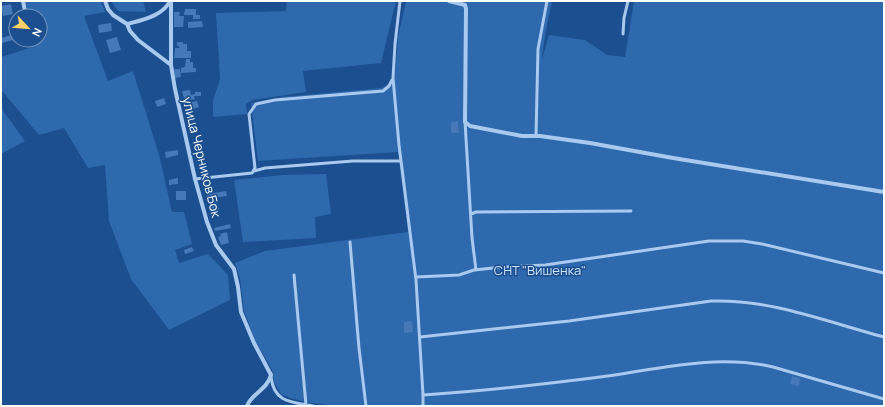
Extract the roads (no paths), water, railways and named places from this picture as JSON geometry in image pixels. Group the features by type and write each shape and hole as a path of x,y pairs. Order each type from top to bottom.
{"street":[{"path":"105,1 113,15 127,24 130,31 138,40 171,65"},
{"path":"127,24 155,15 167,7 171,1"},
{"name":"улица Черников Бок","path":"171,1 171,65 184,133 195,179 207,222 220,252 234,269 241,312 254,343 271,375"},
{"path":"449,1 462,2 465,5 465,122 470,126 522,136 536,136 590,143 884,192"},
{"path":"247,406 253,397 269,383 271,375"}],"lane":[{"path":"400,1 393,78 401,161 416,277 423,406"},
{"path":"536,136 538,49 547,1"},
{"path":"623,34 624,18 628,1"},
{"path":"254,171 255,168 249,114 256,104 275,100 383,90 389,86 393,78"},
{"path":"465,122 476,270"},
{"path":"195,179 252,173 254,171 266,168 353,161 401,161"},
{"path":"471,214 476,212 512,211 631,211"},
{"path":"416,277 459,275 476,270 545,265 709,241 743,241 762,244 884,273"},
{"path":"350,242 359,348 366,406"},
{"path":"294,275 306,405"},
{"path":"420,337 569,321 711,301 730,300 756,303 804,314 884,337"},
{"path":"423,395 473,392 607,376 686,364 735,362 758,363 884,399"},
{"path":"271,375 272,383 277,394 283,400 313,406"}],"park label":[{"name":"СНТ \"Вишенка\"","path":"540,270"}]}
